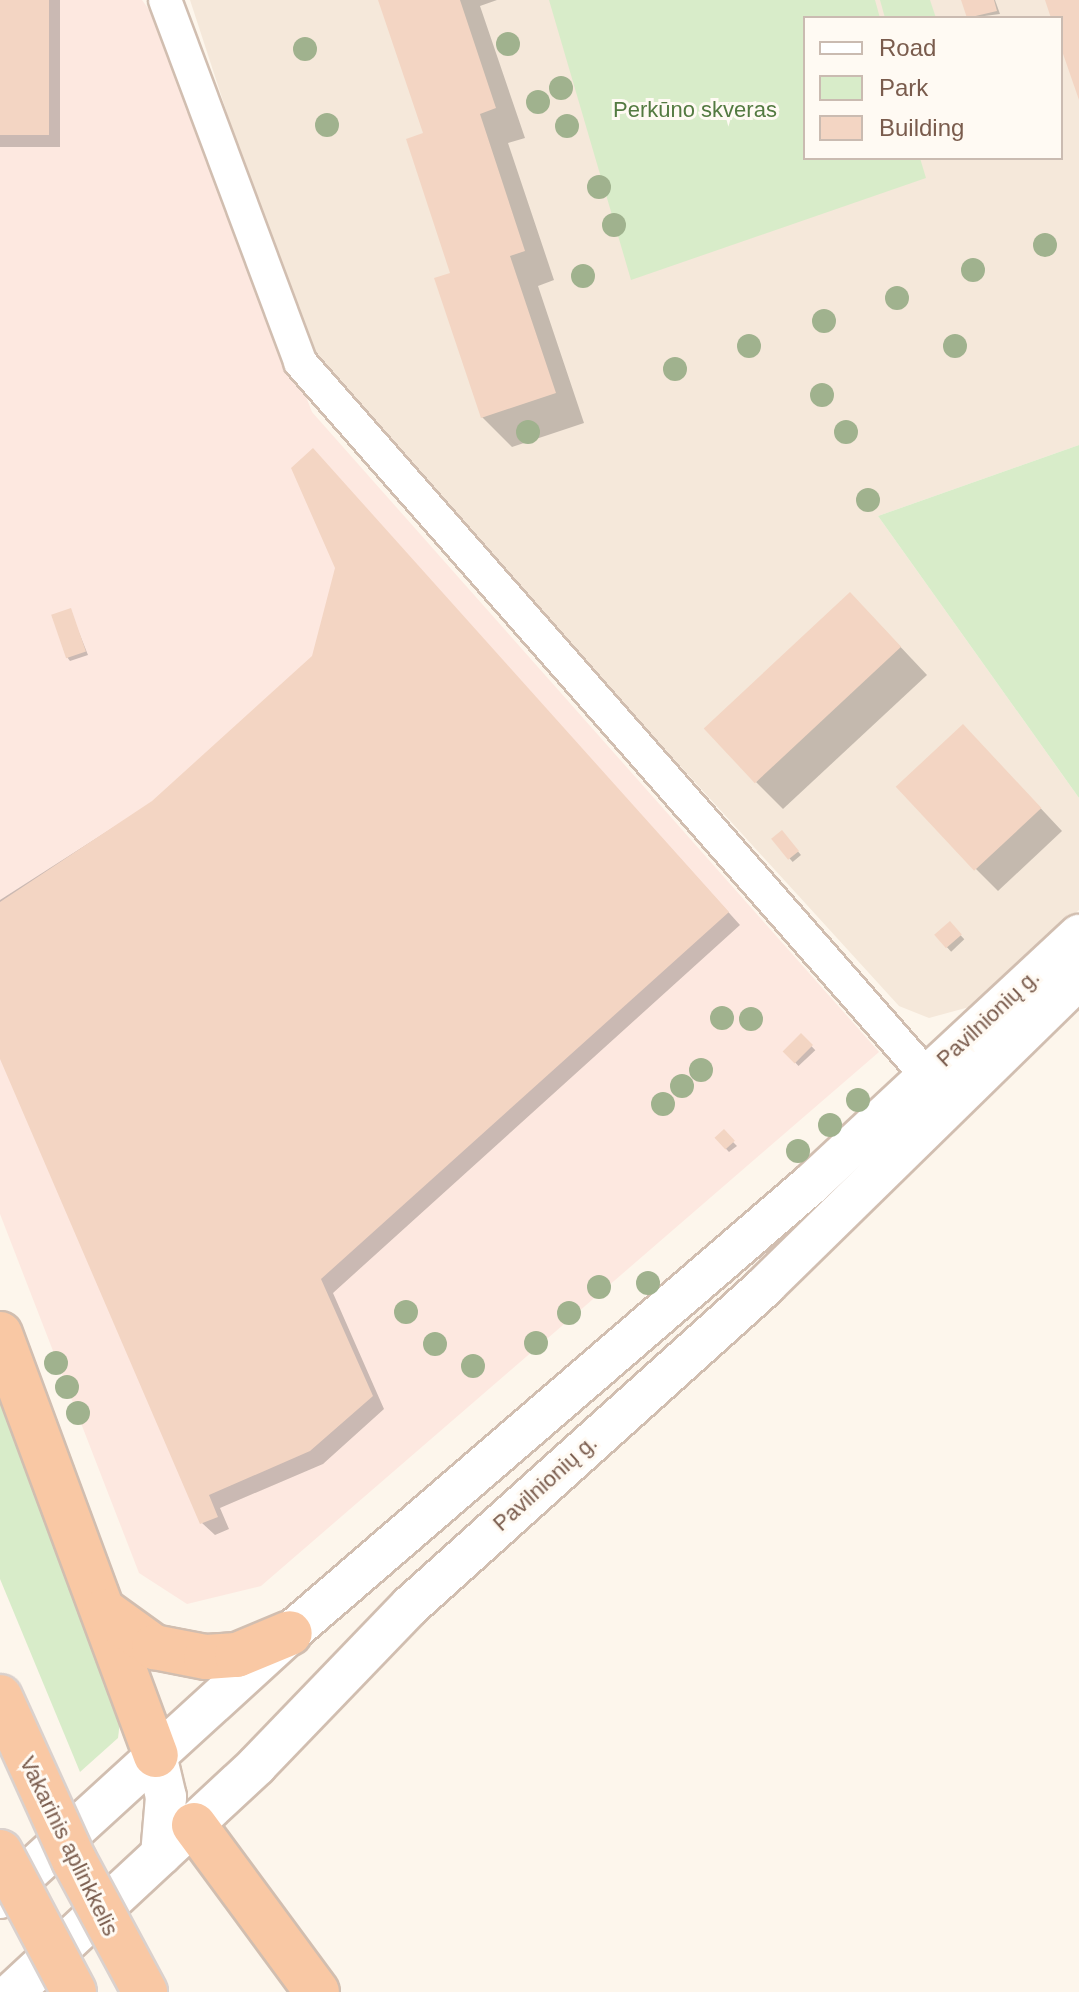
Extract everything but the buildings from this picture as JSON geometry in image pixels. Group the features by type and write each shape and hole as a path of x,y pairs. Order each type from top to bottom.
{"highway":[{"path":"0,1334 156,1755"},
{"path":"104,1611 154,1647 206,1657 237,1655 290,1633"},
{"name":"Vakarinis aplinkkelis","path":"0,1697 145,1992"},
{"path":"194,1825 317,1992"},
{"path":"0,1852 74,1992"}],"street":[{"path":"165,0 300,362 954,1106"},
{"name":"Pavilnionių g.","path":"0,1898 290,1633 722,1263 1079,935"},
{"name":"Pavilnionių g.","path":"13,1992 194,1825 410,1606 954,1106 1079,978"},
{"path":"156,1755 194,1825"},
{"path":"156,1755 166,1797 161,1855"}],"shaded area":[{"path":"0,0 142,0 161,26 312,412 879,1052 261,1586 187,1604 139,1573 0,1214"},
{"path":"190,0 1079,0 1079,445 878,516 1079,798 1079,910 973,1006 929,1018 899,1006 330,382 296,324"}],"green space":[{"name":"Perkūno skveras","path":"549,0 875,0 879,16 803,16 803,160 921,160 926,178 631,280"},
{"path":"880,0 930,0 935,16 884,16"},
{"path":"1079,445 1079,798 878,516"},
{"path":"0,1398 121,1713 118,1738 80,1772 0,1579"}]}
